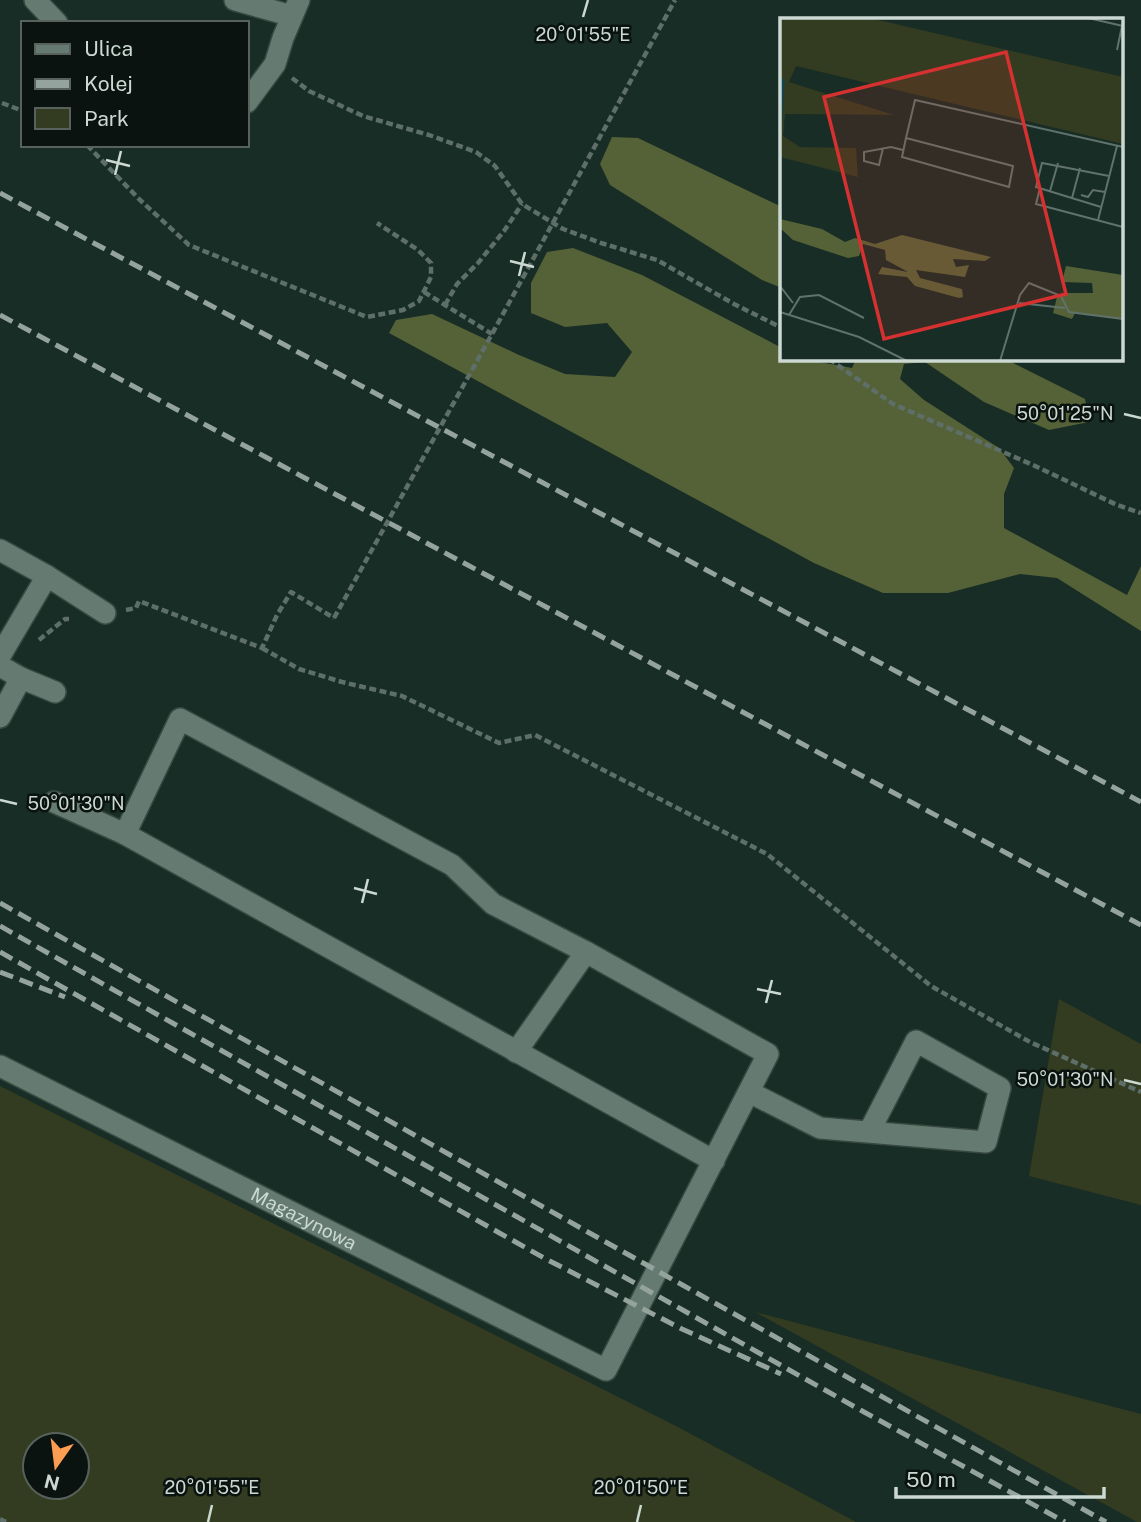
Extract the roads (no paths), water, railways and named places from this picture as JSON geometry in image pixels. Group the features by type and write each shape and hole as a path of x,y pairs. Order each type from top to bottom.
{"street":[{"path":"35,0 55,21"},
{"path":"235,0 295,8 275,64 248,101"},
{"path":"0,550 105,613"},
{"path":"0,656 47,576"},
{"path":"0,666 55,692"},
{"path":"0,717 21,678"},
{"path":"54,802 125,834 714,1161 768,1054 586,952 493,904 452,865 180,719 125,834"},
{"path":"516,1052 586,952"},
{"path":"749,1092 820,1128 986,1142 1000,1088 916,1041 869,1132"},
{"name":"Magazynowa","path":"0,1066 606,1370 714,1161"}],"railway":[{"path":"0,193 1141,802"},
{"path":"0,315 1141,925"},
{"path":"0,903 1106,1522"},
{"path":"0,926 864,1412 1065,1522"},
{"path":"0,952 544,1258 682,1329 781,1374"},
{"path":"0,972 65,997"}]}
